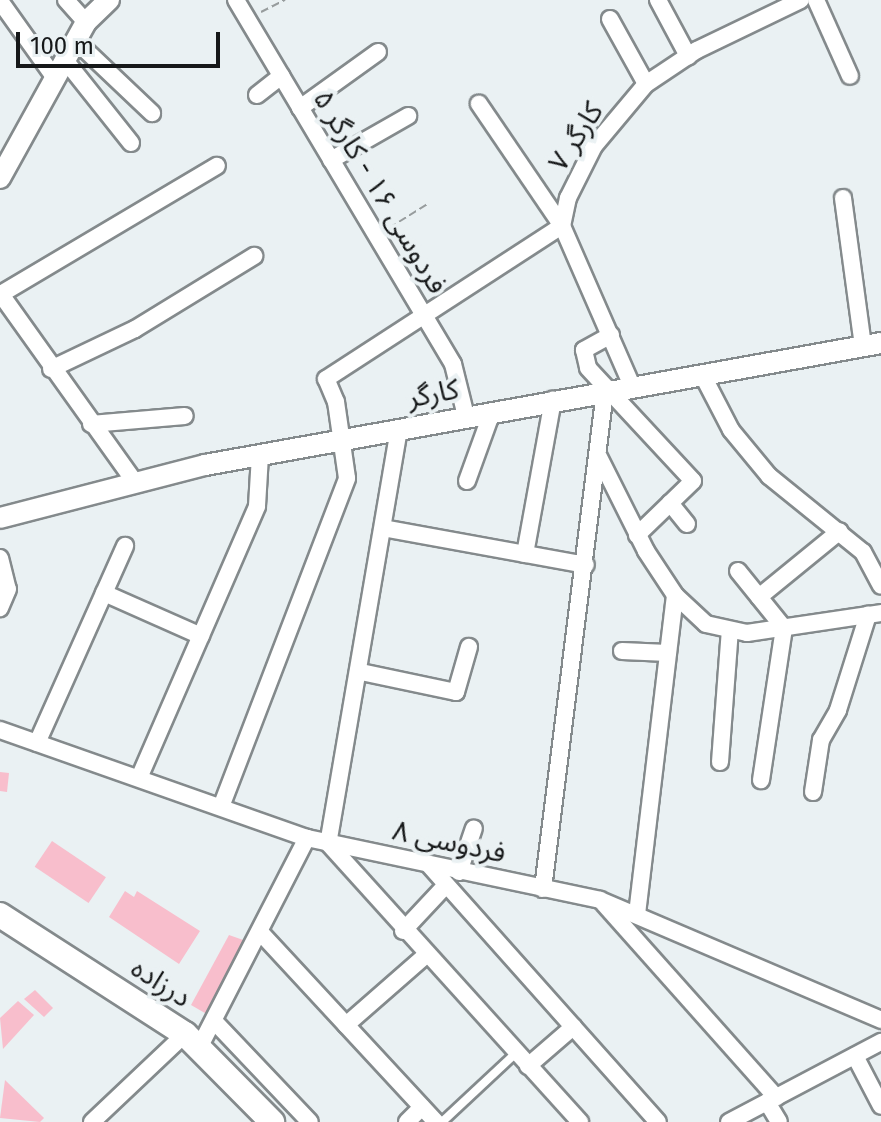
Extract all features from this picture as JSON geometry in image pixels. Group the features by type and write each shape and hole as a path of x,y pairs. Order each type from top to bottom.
{"main road":[{"name":"درزاده","path":"0,915 192,1040 272,1122"}],"street":[{"path":"66,0 81,31 152,113"},
{"path":"0,178 81,31 109,0"},
{"name":"فردوسی ۱۶ - کارگر ۵","path":"236,0 453,364 466,416"},
{"path":"658,0 688,56"},
{"name":"کارگر ۷","path":"562,226 594,146 646,84 688,56 801,0"},
{"path":"816,0 850,76"},
{"path":"0,1 55,78"},
{"path":"610,19 646,84"},
{"path":"300,108 378,52"},
{"path":"65,60 131,143"},
{"path":"257,95 281,76"},
{"path":"479,104 562,226 632,386"},
{"path":"331,160 408,116"},
{"path":"135,482 51,369 0,293 217,166"},
{"path":"843,198 872,345"},
{"path":"221,807 331,528 347,478 342,439 326,379 425,318 562,226"},
{"path":"51,369 135,329 254,256"},
{"path":"611,335 584,350 605,391 693,481 637,535"},
{"name":"کارگر","path":"0,518 135,482 260,455 872,345"},
{"path":"702,374 731,430 769,476 863,552 881,586"},
{"path":"543,889 586,565 605,391"},
{"path":"525,554 553,400"},
{"path":"467,481 492,412"},
{"path":"91,424 185,416"},
{"path":"399,429 361,672 328,843 403,931 580,1122"},
{"path":"598,454 637,535 675,595 706,624 730,630 784,628 875,614 838,710 821,740 813,792"},
{"path":"139,778 257,506 260,455"},
{"path":"670,503 687,524"},
{"path":"383,528 586,565"},
{"path":"759,597 840,531"},
{"path":"37,743 125,546"},
{"path":"0,558 8,589 0,608"},
{"path":"738,571 784,628 761,780"},
{"path":"104,593 201,636"},
{"path":"637,914 675,595"},
{"path":"720,762 730,630"},
{"path":"361,672 456,692 469,647"},
{"path":"622,651 668,653"},
{"name":"فردوسی ۸","path":"0,730 307,838 600,900 881,1020"},
{"path":"459,872 474,828"},
{"path":"92,1122 214,1021 307,838"},
{"path":"429,865 658,1122"},
{"path":"403,931 446,885"},
{"path":"600,900 772,1099 779,1122"},
{"path":"260,932 436,1122"},
{"path":"346,1025 426,955"},
{"path":"214,1021 310,1122"},
{"path":"528,1066 573,1027"},
{"path":"729,1122 881,1042"},
{"path":"855,1056 881,1106"},
{"path":"407,1122 422,1107"}],"lane":[{"path":"442,1122 516,1053"}],"path":[{"path":"247,19 285,0"},
{"path":"377,236 429,203"}],"building":[{"path":"0,772 9,773 7,792 0,791"},
{"path":"52,841 106,877 89,903 35,867"},
{"path":"125,891 134,897 137,891 200,931 179,964 109,917"},
{"path":"229,935 246,941 210,1016 191,1005"},
{"path":"35,990 53,1008 44,1017 24,999"},
{"path":"18,1001 34,1015 3,1049 0,1018"},
{"path":"5,1080 44,1118 40,1122 0,1118"}]}
